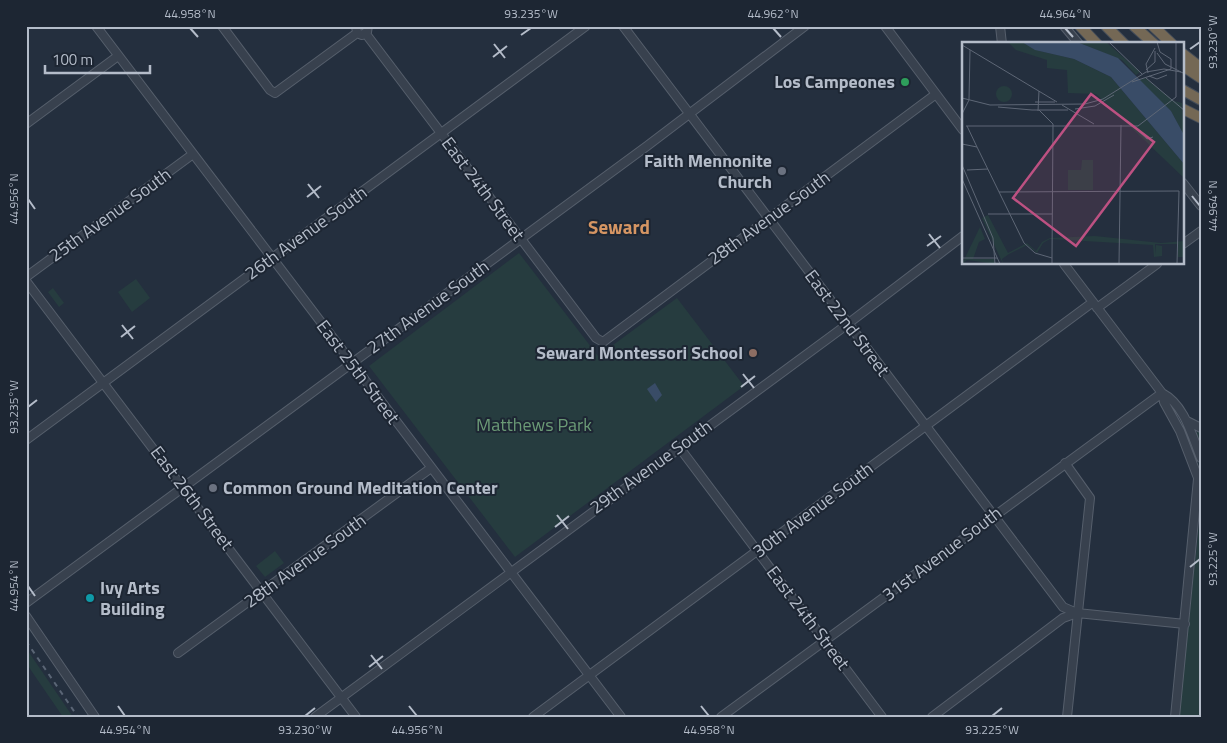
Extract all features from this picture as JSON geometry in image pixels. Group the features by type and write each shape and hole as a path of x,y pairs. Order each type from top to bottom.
{"highway":[{"path":"1080,26 1095,42"},
{"path":"1106,26 1122,42"},
{"path":"1134,26 1152,42"},
{"path":"1153,26 1170,42"},
{"path":"1184,55 1201,68"},
{"path":"1184,67 1201,78"},
{"path":"1184,91 1201,100"},
{"path":"1184,110 1201,118"}],"street":[{"name":"East 25th Street","path":"96,26 621,717"},
{"path":"222,26 270,90 275,93 357,29 360,35 367,30"},
{"name":"26th Avenue South","path":"26,440 586,26"},
{"name":"East 22nd Street","path":"623,26 1064,607 1077,613"},
{"name":"27th Avenue South","path":"26,603 352,364 805,26"},
{"path":"885,26 962,129"},
{"path":"1000,26 1002,42"},
{"path":"1064,26 1076,42"},
{"name":"East 24th Street","path":"367,30 441,133 596,338 603,342"},
{"path":"26,124 118,56"},
{"name":"28th Avenue South","path":"603,342 936,94"},
{"name":"25th Avenue South","path":"26,277 193,154"},
{"path":"1184,184 1201,206"},
{"path":"1184,243 1201,231"},
{"name":"29th Avenue South","path":"314,717 848,324 962,237"},
{"path":"1065,265 1162,393 1164,402 1180,431 1199,482 1175,717"},
{"name":"30th Avenue South","path":"533,717 926,426 1095,305 1155,265"},
{"name":"East 26th Street","path":"26,281 184,487 356,717"},
{"path":"1162,393 1170,397 1186,421 1201,458"},
{"name":"31st Avenue South","path":"721,717 1162,393"},
{"path":"1186,421 1201,428"},
{"name":"East 24th Street","path":"679,447 882,717"},
{"path":"1065,463 1090,498 1067,717"},
{"name":"28th Avenue South","path":"178,653 431,468"},
{"path":"932,717 1062,618 1077,613 1185,620"},
{"path":"26,616 95,717"}],"green space":[{"name":"Matthews Park","path":"519,253 598,356 677,298 744,386 515,557 369,366"},
{"path":"136,279 150,298 132,312 118,292"},
{"path":"53,288 64,303 59,307 48,292"},
{"path":"1197,432 1201,432 1201,507"},
{"path":"1201,507 1201,717 1178,717"},
{"path":"275,551 284,563 265,577 256,566"},
{"path":"26,648 73,717 63,717 26,663"}],"water":[{"path":"655,383 662,395 656,402 647,389"}],"railway":[{"path":"26,641 78,717"}],"place":[{"name":"Los Campeones","path":"905,82"},
{"name":"Faith Mennonite Church","path":"782,171"},
{"name":"Seward Montessori School","path":"753,353"},
{"name":"Common Ground Meditation Center","path":"213,488"},
{"name":"Ivy Arts Building","path":"90,598"}],"district":[{"name":"Seward","path":"619,227"}]}
